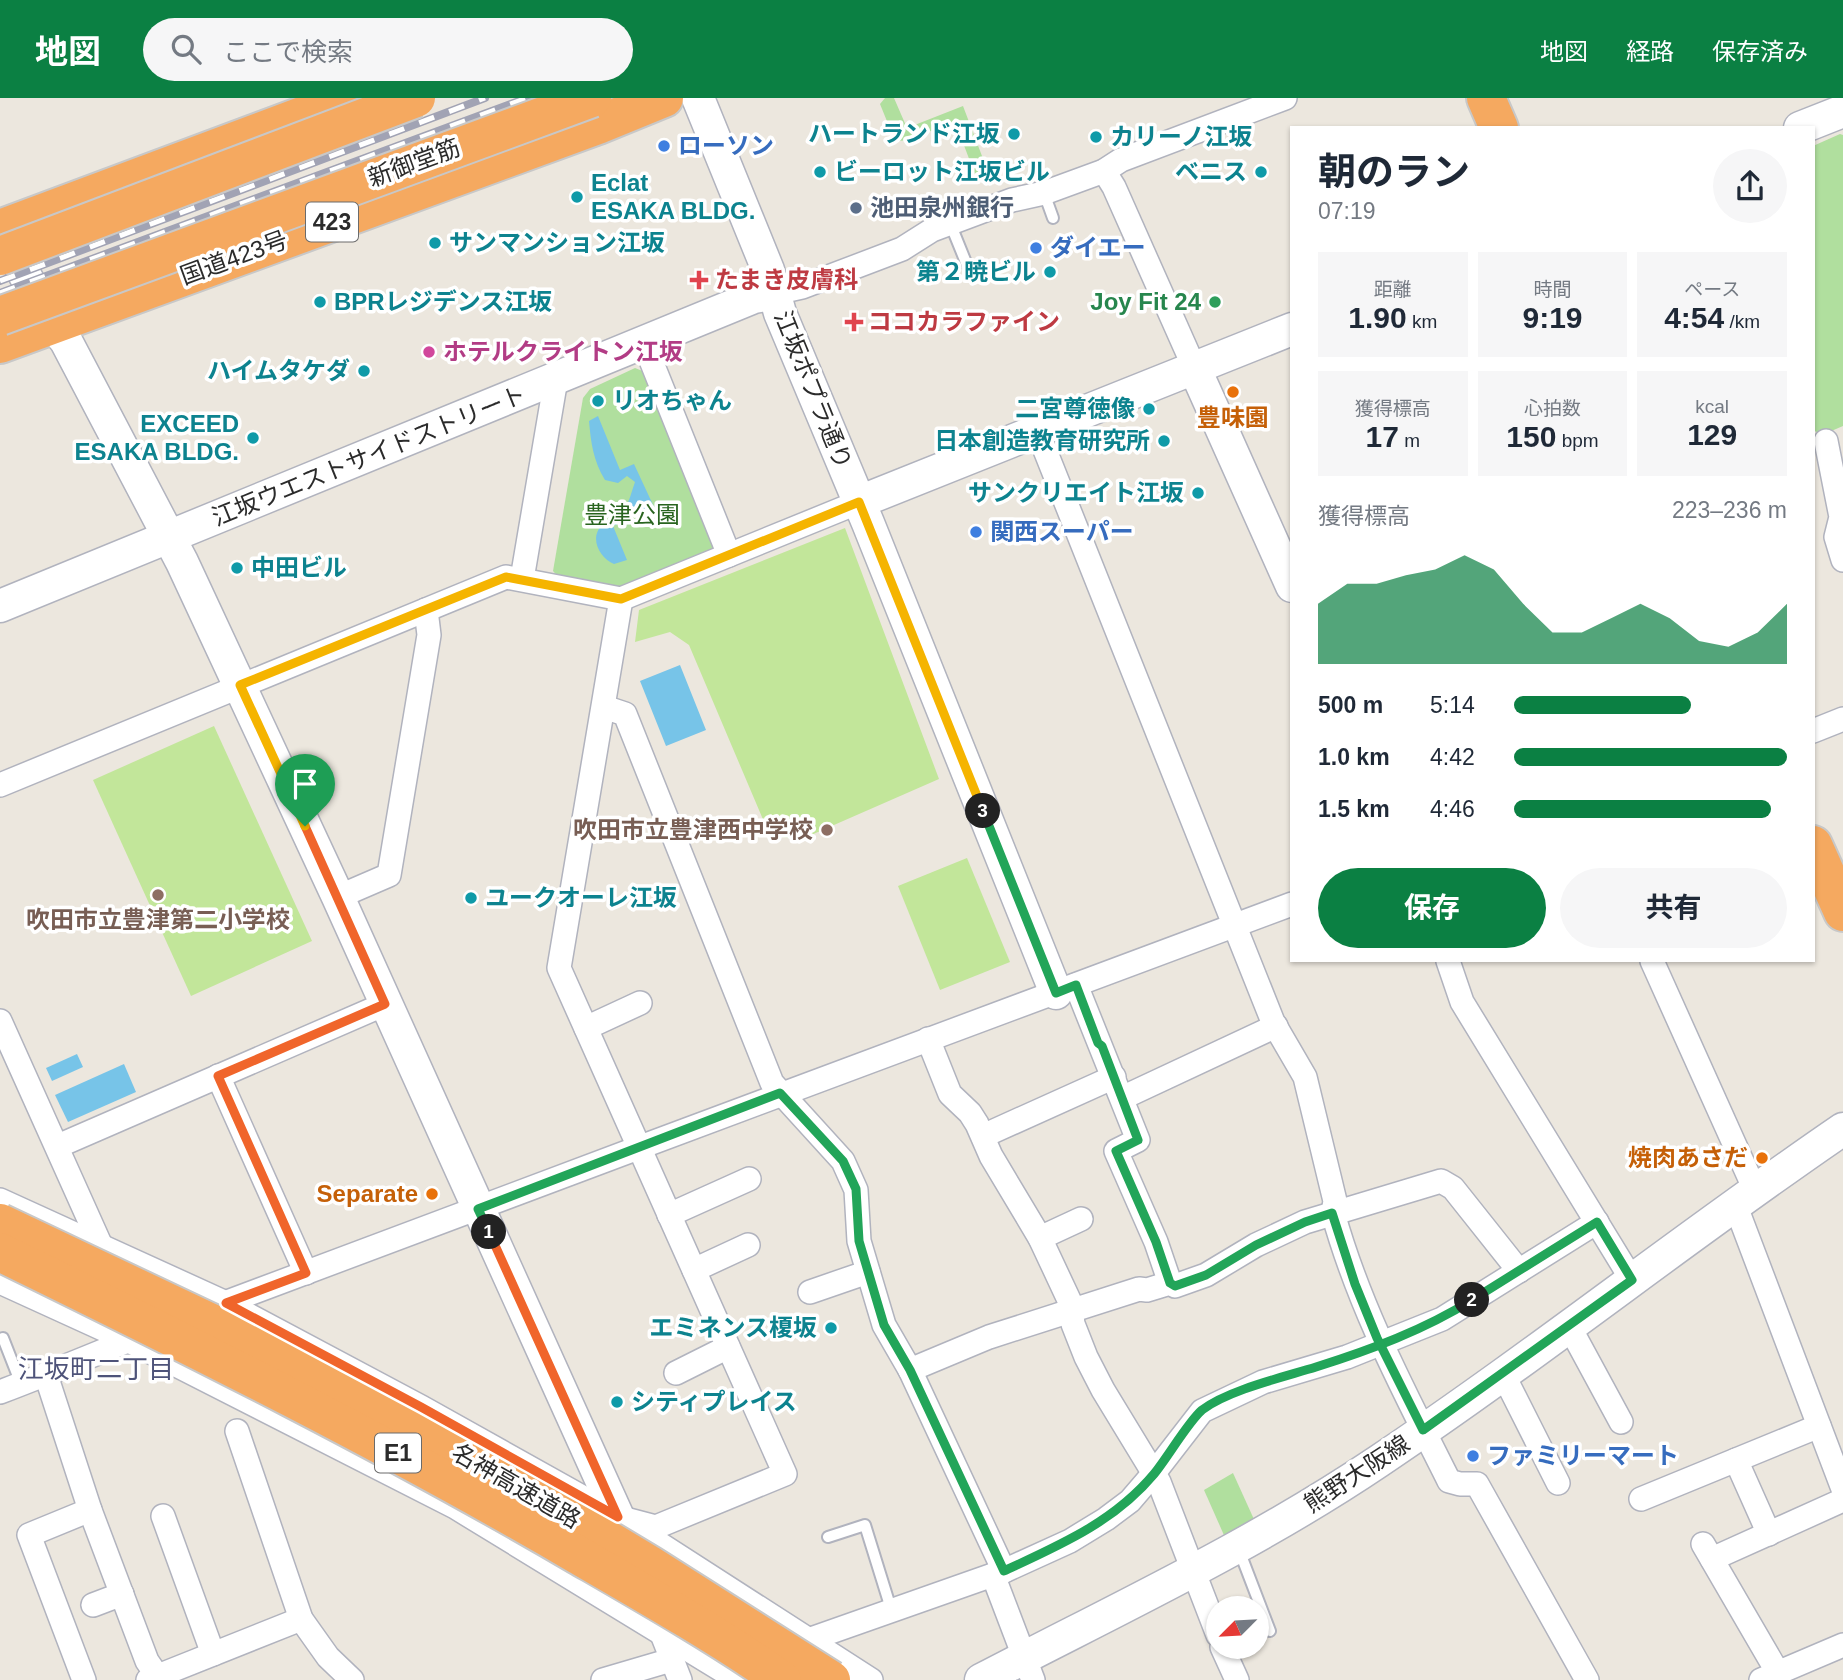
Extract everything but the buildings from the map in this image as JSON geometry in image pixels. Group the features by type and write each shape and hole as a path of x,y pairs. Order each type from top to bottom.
{"highway":[{"path":"0,230 349,98"},
{"path":"0,256 416,98"},
{"name":"国道423号","path":"0,344 233,258 595,111 664,98"},
{"path":"1486,98 1498,126"},
{"name":"新御堂筋","path":"0,316 595,111"},
{"path":"1815,849 1842,909"},
{"name":"名神高速道路","path":"0,1223 226,1330 500,1475 650,1565 831,1680"},
{"name":"名神高速道路","path":"1,1277 218,1359 468,1491 628,1584 782,1680"}],"street":[{"name":"江坂ポプラ通り","path":"698,98 775,293 780,313 1066,989"},
{"name":"江坂ウエストサイドストリート","path":"0,606 754,297 802,288 902,249 932,230 1012,200 1044,194 1104,171 1121,160 1285,98"},
{"path":"426,167 435,167 530,134 564,126 595,111"},
{"path":"1805,126 1843,111"},
{"path":"1104,171 1114,187 1290,582"},
{"path":"233,258 244,244 262,231 342,202 348,195"},
{"path":"0,230 52,324 65,341 170,537 338,897 618,1517 675,1670 603,1680"},
{"path":"0,785 506,577 621,599 1290,330"},
{"path":"643,343 729,555"},
{"path":"522,579 555,379"},
{"path":"1037,430 1276,1026 1305,1077 1335,1201 1332,1213 1355,1284 1380,1344 1449,1481 1477,1484 1587,1680"},
{"path":"1827,440 1841,517 1836,537 1843,560"},
{"path":"618,1517 656,1527 785,1474 559,968 621,599"},
{"path":"338,897 389,874 429,635 426,610"},
{"path":"604,707 625,714 772,1083 843,1161 856,1189 859,1241 884,1325 910,1370 999,1573 1028,1669"},
{"path":"1815,730 1843,719"},
{"path":"10,1388 127,1340 780,1093 1290,905"},
{"path":"1448,962 1462,1002 1632,1280"},
{"path":"1652,962 1745,1197 1819,1426 1843,1489"},
{"path":"1066,989 1114,1077 1138,1140 1116,1151 1156,1242 1170,1283 1175,1286 1206,1275 1256,1245 1305,1222 1441,1181 1446,1182 1519,1271"},
{"path":"586,1028 640,1003"},
{"path":"58,1146 385,1004"},
{"path":"0,1021 6,1051 58,1146 101,1246"},
{"path":"1122,1098 1276,1026"},
{"path":"928,1039 950,1094 970,1113 991,1156 1040,1238 1070,1302 1073,1324 1082,1346 1103,1390 1154,1473 1206,1602"},
{"path":"218,1076 306,1273"},
{"path":"982,1136 1114,1077"},
{"name":"熊野大阪線","path":"981,1680 1028,1669 1194,1569 1238,1547 1353,1478 1503,1374 1745,1197 1843,1129"},
{"path":"669,1215 749,1179"},
{"path":"0,1200 226,1303 409,1400 618,1517 871,1680"},
{"path":"1040,1238 1081,1219"},
{"path":"808,1640 999,1573 1070,1541 1130,1501 1202,1410 1264,1382 1326,1364 1442,1319 1597,1222"},
{"path":"694,1270 748,1245"},
{"path":"810,1292 868,1272"},
{"path":"1,1277 455,1507 738,1680"},
{"path":"910,1370 989,1337 1139,1289 1147,1290 1170,1283"},
{"path":"1569,1326 1621,1422"},
{"path":"676,1373 728,1347"},
{"path":"1503,1374 1558,1483"},
{"path":"46,1375 90,1510 155,1679 301,1619"},
{"path":"1641,1499 1819,1426"},
{"path":"237,1431 301,1619 328,1657 352,1680"},
{"path":"1736,1460 1769,1534"},
{"path":"1843,1500 1769,1534 1708,1552 1770,1676 1843,1645"},
{"path":"84,1680 29,1535 90,1510"},
{"path":"163,1516 213,1654"},
{"path":"93,1605 122,1594"},
{"path":"1227,1659 1237,1680"}],"lane":[{"path":"1044,194 1053,218"},
{"path":"950,223 967,265"},
{"path":"3,1338 10,1388"},
{"path":"828,1537 865,1525 892,1612"},
{"path":"1238,1547 1270,1631"}],"green space":[{"path":"885,98 894,98 907,128 963,106 993,185 976,177 957,127 949,126 911,139 895,141 880,104"},
{"path":"1843,135 1843,426 1822,435 1815,431 1815,145"},
{"name":"豊津公園","path":"635,368 645,372 716,543 711,556 626,590 561,580 553,571 583,398 590,389"},
{"path":"845,528 939,779 802,839 770,836 689,645 670,632 635,642 639,610"},
{"path":"214,726 312,941 191,996 93,780"},
{"path":"967,858 1010,962 940,990 898,886"},
{"path":"1233,1473 1257,1526 1227,1542 1204,1490"}],"water":[{"path":"598,416 620,470 634,464 654,507 613,526 627,560 614,564 600,552 596,535 603,524 624,510 635,482 627,476 618,483 605,480 601,473 595,458 589,421"},
{"path":"680,665 706,730 666,746 640,681"},
{"path":"77,1054 83,1067 52,1081 46,1068"},
{"path":"124,1064 136,1092 68,1122 55,1095"}],"railway":[{"path":"0,281 485,98"},
{"path":"0,293 527,98"}],"place":[{"name":"ハートランド江坂","path":"1014,134"},
{"name":"カリーノ江坂","path":"1096,137"},
{"name":"ローソン","path":"664,146"},
{"name":"ビーロット江坂ビル","path":"820,172"},
{"name":"ベニス","path":"1261,172"},
{"name":"Eclat ESAKA BLDG.","path":"577,197"},
{"name":"池田泉州銀行","path":"856,208"},
{"name":"サンマンション江坂","path":"435,243"},
{"name":"ダイエー","path":"1036,248"},
{"name":"第２暁ビル","path":"1050,272"},
{"name":"たまき皮膚科","path":"699,280"},
{"name":"BPRレジデンス江坂","path":"320,302"},
{"name":"Joy Fit 24","path":"1215,302"},
{"name":"ココカラファイン","path":"854,322"},
{"name":"ホテルクライトン江坂","path":"429,352"},
{"name":"ハイムタケダ","path":"364,371"},
{"name":"豊味園","path":"1233,392"},
{"name":"リオちゃん","path":"598,401"},
{"name":"二宮尊徳像","path":"1149,409"},
{"name":"EXCEED ESAKA BLDG.","path":"253,438"},
{"name":"日本創造教育研究所","path":"1164,441"},
{"name":"サンクリエイト江坂","path":"1198,493"},
{"name":"関西スーパー","path":"976,532"},
{"name":"中田ビル","path":"237,568"},
{"name":"吹田市立豊津西中学校","path":"827,830"},
{"name":"吹田市立豊津第二小学校","path":"158,895"},
{"name":"ユークオーレ江坂","path":"471,898"},
{"name":"焼肉あさだ","path":"1762,1158"},
{"name":"Separate","path":"432,1194"},
{"name":"エミネンス榎坂","path":"831,1328"},
{"name":"シティプレイス","path":"617,1402"},
{"name":"ファミリーマート","path":"1473,1456"}],"district":[{"name":"江坂町二丁目","path":"96,1369"}],"route":[{"path":"305,826 240,685 506,577 621,599 859,502 1056,993 1076,985 1098,1043 1102,1046 1138,1140 1116,1151 1156,1242 1170,1283 1175,1286 1206,1275 1256,1245 1305,1222 1332,1213 1355,1284 1377,1338 1380,1344 1387,1356 1423,1430 1632,1280 1597,1222 1442,1319 1380,1344 1347,1357 1264,1382 1202,1410 1130,1501 1070,1541 1004,1571 910,1370 884,1325 859,1241 856,1189 843,1161 780,1093 478,1209 618,1517 421,1407 226,1303 306,1273 218,1076 385,1004 305,826"}]}
